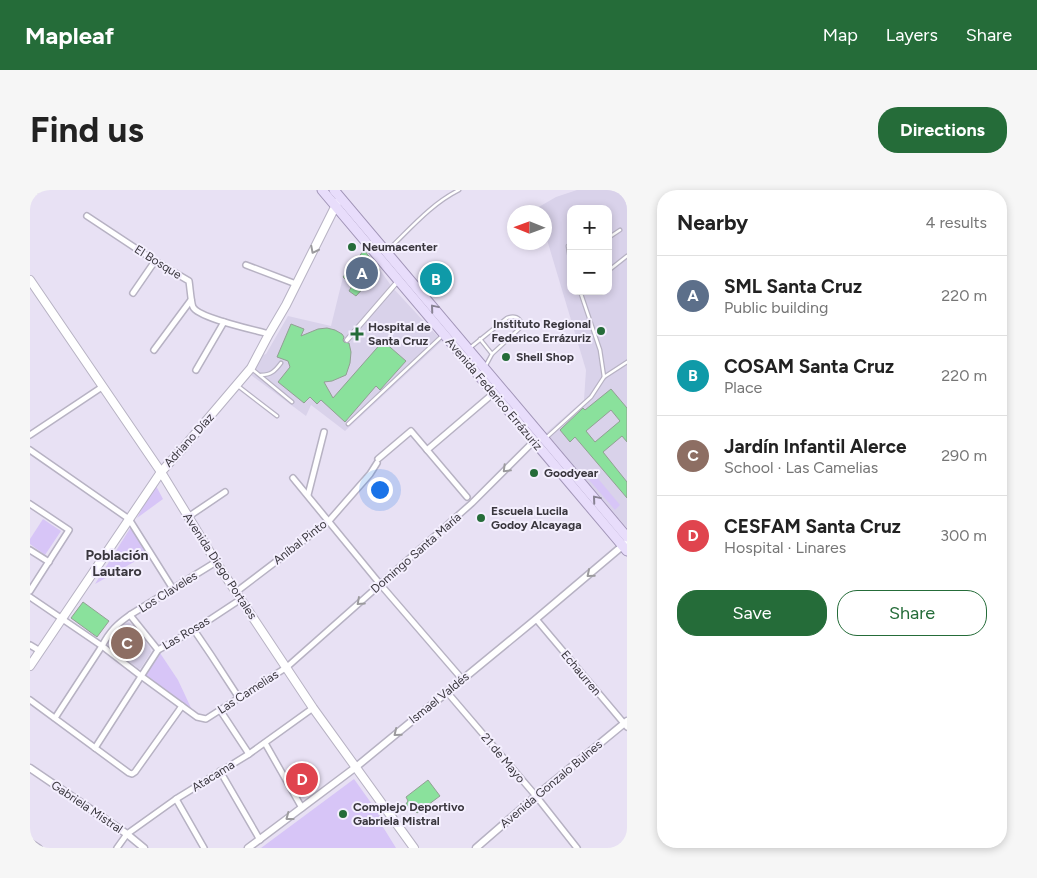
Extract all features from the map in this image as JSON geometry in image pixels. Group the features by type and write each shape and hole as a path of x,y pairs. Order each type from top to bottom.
{"main road":[{"name":"Avenida Federico Errázuriz","path":"322,190 444,334 497,390 627,537"},
{"name":"Avenida Federico Errázuriz","path":"340,192 386,252 484,368 497,390"},
{"name":"Adriano Díaz","path":"30,666 161,472 251,368 286,306 336,206 340,192"},
{"name":"Avenida Diego Portales","path":"30,280 161,472 216,562 314,708 414,848"},
{"name":"Avenida Federico Errázuriz","path":"540,438 626,546"}],"street":[{"path":"30,195 36,190"},
{"name":"El Bosque","path":"87,216 188,281 192,307 197,312 224,322 269,334"},
{"path":"134,293 155,261"},
{"path":"246,265 296,284"},
{"path":"347,340 398,280"},
{"path":"154,350 191,299"},
{"path":"196,370 224,322"},
{"path":"30,435 102,387"},
{"path":"467,497 427,450 497,390"},
{"path":"308,495 324,432"},
{"name":"Aníbal Pinto","path":"236,592 328,522 370,474 377,461 411,432 427,450"},
{"name":"Domingo Santa María","path":"287,667 472,503 540,438"},
{"path":"30,450 129,519 173,589"},
{"path":"293,478 380,584 462,679"},
{"path":"188,517 225,492"},
{"path":"30,504 69,530 30,590"},
{"name":"Ismael Valdés","path":"248,848 356,767 626,546"},
{"path":"30,550 49,562"},
{"name":"Los Claveles","path":"55,718 109,633 118,624 216,562"},
{"name":"Las Camelias","path":"30,597 102,646 197,717 206,719 287,667"},
{"name":"Las Rosas","path":"95,748 158,650 194,630 241,599"},
{"path":"130,615 158,650"},
{"name":"Echaurren","path":"536,619 626,724"},
{"path":"194,630 239,698"},
{"path":"30,645 40,651"},
{"name":"21 de Mayo","path":"447,692 536,796 577,848"},
{"path":"30,700 132,774 182,706"},
{"name":"Atacama","path":"117,848 127,834 220,771 249,754 314,708"},
{"path":"220,710 249,754"},
{"name":"Avenida Gonzalo Bulnes","path":"476,848 536,796 626,724"},
{"path":"265,743 302,808"},
{"name":"Gabriela Mistral","path":"30,768 127,834 144,848"},
{"path":"220,771 260,840"},
{"path":"176,800 204,848"},
{"path":"30,842 39,848"}],"lane":[{"path":"386,252 429,210 459,190"},
{"path":"612,235 620,230"},
{"path":"612,268 627,256"},
{"path":"582,295 600,350 604,377"},
{"path":"468,349 507,318 511,316 521,321 522,326 520,330 492,354 484,368"},
{"path":"348,424 444,334"},
{"path":"480,339 492,354"},
{"path":"540,438 591,397 604,377 627,362"},
{"path":"260,376 270,375 281,363"},
{"path":"251,368 292,402"},
{"path":"237,385 277,416"}],"shaded area":[{"name":"Instituto Regional Federico Errázuriz","path":"577,190 627,190 627,528 546,433 584,400 586,370 550,250 552,250 552,205 542,205 556,197"},
{"name":"Hospital de Santa Cruz","path":"364,250 392,287 442,341 345,431 311,405 306,416 251,375 263,355 266,354 288,316 331,326 343,277"},
{"path":"590,469 620,505 615,510 584,474"},
{"path":"155,484 163,499 137,518"},
{"path":"43,519 61,531 45,555 30,544 30,539"},
{"path":"131,527 148,554 95,584"},
{"path":"129,622 150,647 151,652 139,669 108,645 108,641 124,624"},
{"path":"160,653 178,680 192,710 145,675"},
{"name":"Complejo Deportivo Gabriela Mistral","path":"354,779 384,821 383,827 396,848 261,848"}],"building":[{"path":"364,250 380,270 356,296 349,291 352,286 343,277"},
{"path":"442,267 447,272 430,291 425,286"},
{"path":"291,324 304,329 301,336 318,329 327,328 342,334 344,342 349,343 351,352 350,363 346,375 324,382 333,398 383,341 406,361 380,390 376,386 345,422 321,400 317,404 310,397 304,403 278,382 290,367 288,361 277,357"},
{"path":"611,389 627,408 627,442 622,436 603,452 627,482 627,498 575,437 570,442 560,430 583,408 585,410","holes":["611,410 620,421 595,442 586,431"]},
{"path":"83,602 109,621 97,637 71,618"},
{"path":"428,780 440,796 417,813 414,809 411,811 406,804 408,801 406,797"}],"place":[{"name":"Neumacenter","path":"352,247"},
{"name":"SML Santa Cruz","path":"362,273"},
{"name":"COSAM Santa Cruz","path":"436,279"},
{"name":"Instituto Regional Federico Errázuriz","path":"601,331"},
{"name":"Hospital de Santa Cruz","path":"357,334"},
{"name":"Shell Shop","path":"506,357"},
{"name":"Goodyear","path":"534,473"},
{"name":"Escuela Lucila Godoy Alcayaga","path":"481,518"},
{"name":"Jardín Infantil Alerce","path":"127,643"},
{"name":"CESFAM Santa Cruz","path":"302,779"},
{"name":"Complejo Deportivo Gabriela Mistral","path":"343,814"}],"district":[{"name":"Población Lautaro","path":"117,564"}]}
